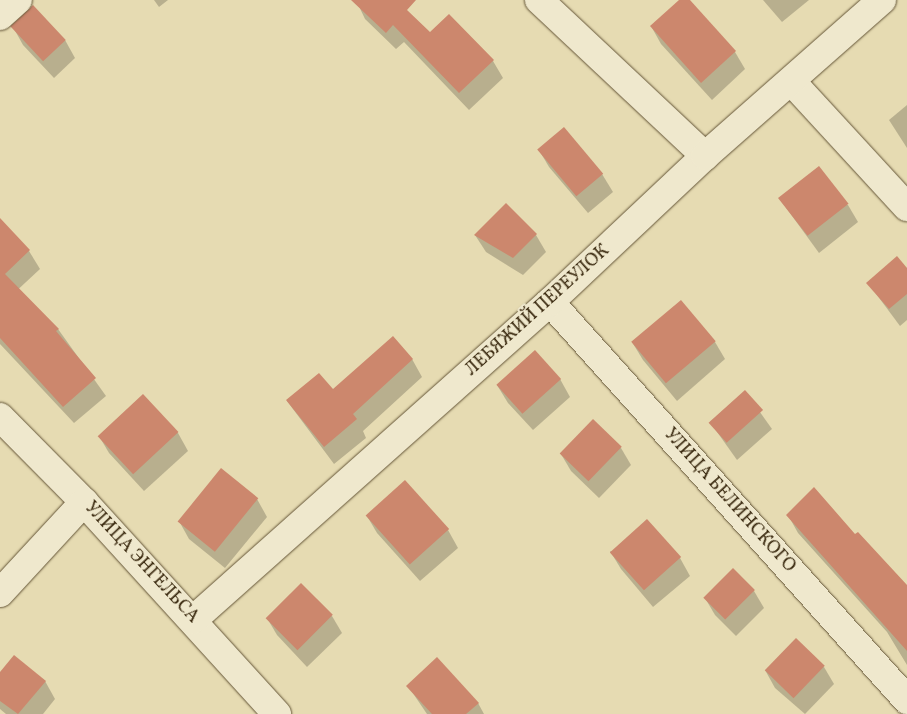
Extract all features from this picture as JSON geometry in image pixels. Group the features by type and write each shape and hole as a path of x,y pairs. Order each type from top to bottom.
{"street":[{"path":"0,16 18,0"},
{"path":"539,0 705,156"},
{"name":"ЛЕБЯЖИЙ ПЕРЕУЛОК","path":"193,620 550,302 705,156 792,82 882,0"},
{"path":"792,82 907,207"},
{"name":"УЛИЦА БЕЛИНСКОГО","path":"550,302 907,700"},
{"name":"УЛИЦА ЭНГЕЛЬСА","path":"0,417 84,502 277,714"},
{"path":"0,593 84,502"}],"building":[{"path":"351,0 416,0 407,10 430,32 449,14 494,60 459,93 393,25 386,33"},
{"path":"679,0 690,0 736,51 701,83 650,26"},
{"path":"33,5 66,40 43,61 10,26"},
{"path":"564,127 603,174 576,196 537,149"},
{"path":"819,166 849,204 808,236 778,198"},
{"path":"506,203 537,234 513,258 474,235"},
{"path":"0,218 30,250 5,274 59,329 56,331 96,378 63,407 0,338"},
{"path":"897,256 907,268 907,294 889,309 866,283"},
{"path":"681,300 716,341 666,383 631,342"},
{"path":"393,336 413,359 353,414 357,419 324,447 286,400 319,373 333,389"},
{"path":"535,350 561,379 522,414 496,385"},
{"path":"745,390 763,410 727,443 709,423"},
{"path":"143,394 178,432 133,474 98,436"},
{"path":"593,419 622,447 588,481 560,454"},
{"path":"221,468 258,498 215,552 178,522"},
{"path":"405,480 449,529 410,565 366,515"},
{"path":"814,487 855,534 858,532 907,585 907,651 786,515"},
{"path":"647,519 681,557 644,590 610,552"},
{"path":"733,568 755,590 725,620 703,598"},
{"path":"301,583 333,615 297,650 266,618"},
{"path":"796,638 825,666 794,698 765,670"},
{"path":"14,655 46,681 18,714 0,701 0,672"},
{"path":"437,657 479,703 466,714 432,714 406,686"}]}
